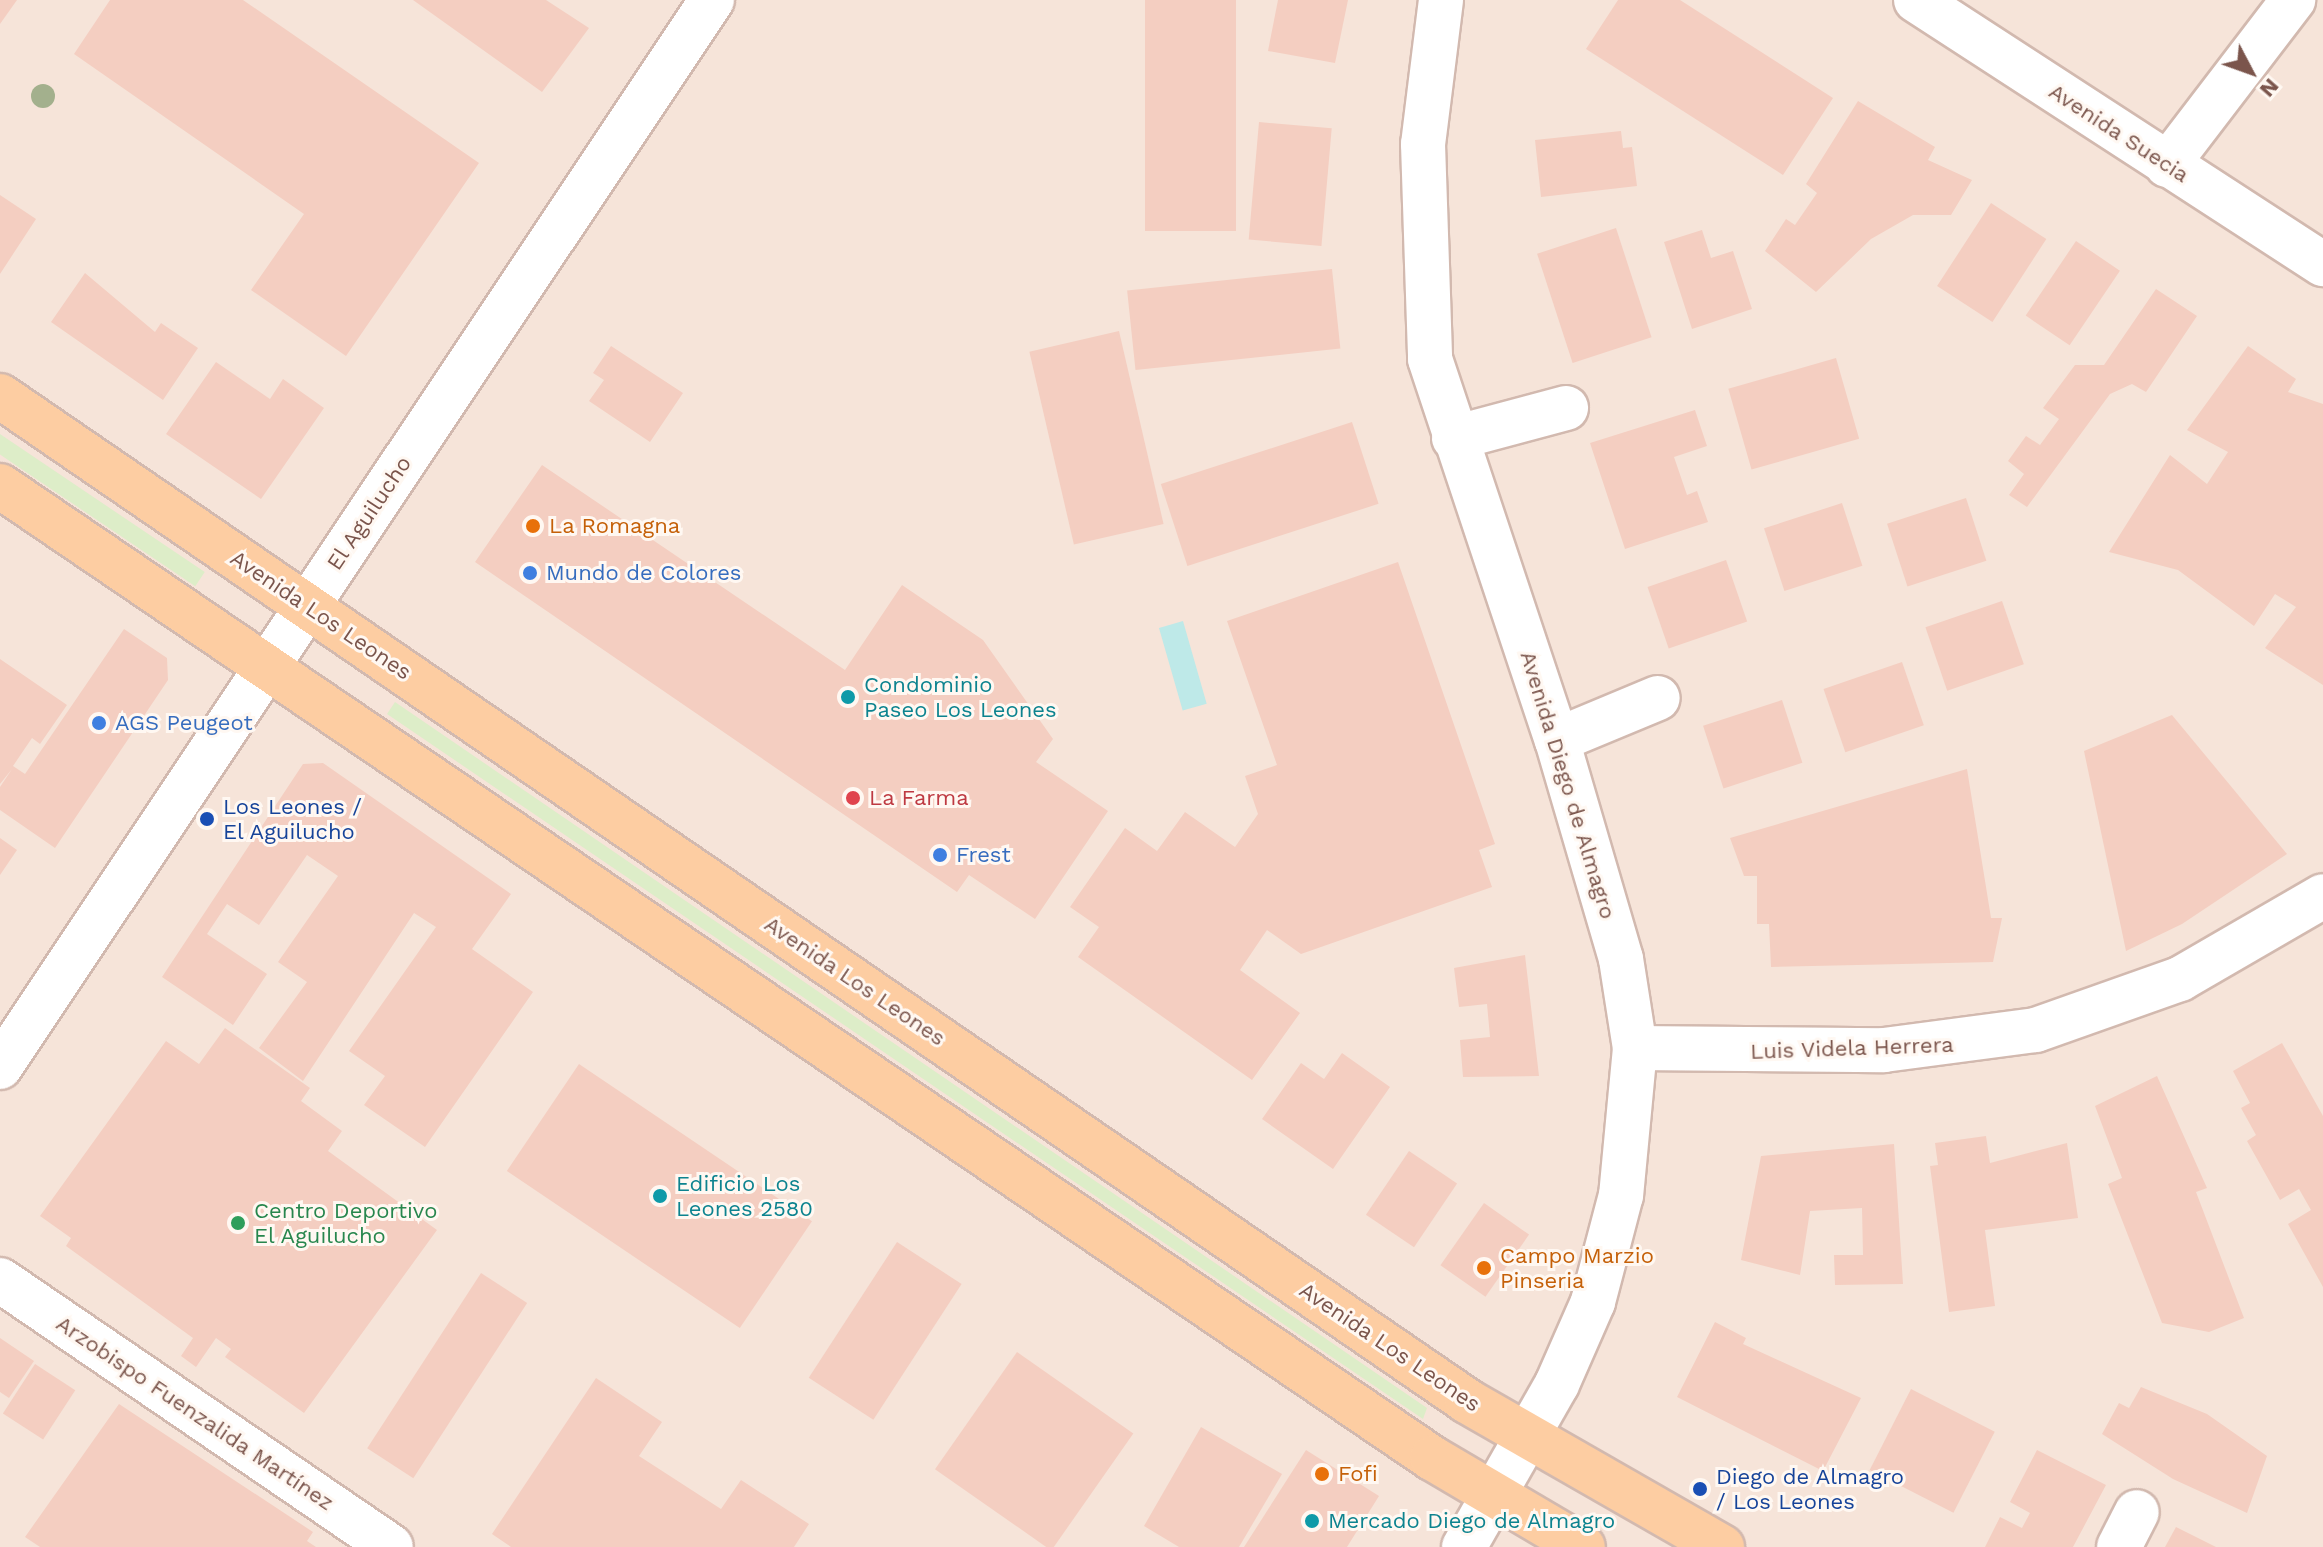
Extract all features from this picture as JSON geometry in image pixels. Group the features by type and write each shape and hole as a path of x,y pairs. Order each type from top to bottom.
{"main road":[{"name":"Avenida Los Leones","path":"0,396 1527,1439 1722,1547"},
{"path":"0,486 265,668 1496,1496 1583,1547"}],"street":[{"name":"El Aguilucho","path":"0,1067 712,0"},
{"name":"Avenida Diego de Almagro","path":"1441,0 1427,82 1423,244 1430,359 1557,740 1621,959 1635,1048 1629,1146 1609,1248 1571,1354 1496,1496 1464,1547"},
{"name":"Avenida Suecia","path":"1916,0 2323,264"},
{"path":"2167,165 2293,0"},
{"path":"1454,438 1566,408"},
{"path":"1557,740 1658,698"},
{"name":"Luis Videla Herrera","path":"1635,1048 1884,1050 2036,1030 2180,979 2323,896"},
{"name":"Arzobispo Fuenzalida Martínez","path":"0,1280 391,1547"}],"shaded area":[{"path":"0,0 2323,0 2323,1547 0,1547"}],"green space":[{"path":"0,434 205,572 195,586 0,455"},
{"path":"395,702 1427,1408 1423,1419 387,714"}],"water":[{"path":"1183,621 1207,704 1183,711 1159,628"}],"building":[{"path":"0,0 17,0 0,24"},
{"path":"110,0 243,0 479,163 346,356 251,290 304,214 74,54"},
{"path":"413,0 546,0 589,28 542,92"},
{"path":"1145,0 1236,0 1236,231 1145,231"},
{"path":"1278,0 1348,0 1335,63 1268,51"},
{"path":"1618,0 1680,0 1833,98 1783,175 1586,49"},
{"path":"1858,101 1935,147 1928,160 1972,180 1951,215 1913,215 1871,239 1816,292 1765,251 1786,219 1795,225 1817,193 1806,184"},
{"path":"1259,122 1332,128 1321,246 1249,240"},
{"path":"1621,131 1623,148 1632,147 1637,186 1541,197 1535,140"},
{"path":"0,195 36,219 0,274"},
{"path":"1991,203 2046,239 1992,322 1937,286"},
{"path":"1616,228 1652,337 1573,363 1537,254"},
{"path":"1702,230 1711,258 1733,251 1752,309 1692,329 1664,242"},
{"path":"2076,241 2120,271 2070,345 2026,316"},
{"path":"1332,269 1340,349 1135,370 1127,291"},
{"path":"85,273 155,332 161,323 198,348 163,400 51,322"},
{"path":"2156,289 2197,316 2146,392 2132,384 2110,394 2027,507 2009,495 2024,474 2008,461 2026,436 2040,445 2059,419 2043,408 2075,365 2104,365"},
{"path":"1119,331 1164,524 1074,545 1029,352"},
{"path":"611,346 683,393 650,442 589,401 604,380 593,373"},
{"path":"2248,346 2296,379 2288,392 2323,404 2323,685 2265,648 2296,607 2275,594 2254,626 2178,570 2109,552 2170,455 2207,484 2228,452 2187,430"},
{"path":"1836,358 1859,439 1751,470 1728,389"},
{"path":"216,362 270,399 283,379 324,408 261,499 166,434"},
{"path":"1695,410 1707,446 1674,457 1687,495 1697,491 1708,522 1625,549 1590,443"},
{"path":"1352,422 1379,504 1187,566 1161,484"},
{"name":"Condominio Paseo Los Leones","path":"542,465 845,670 902,585 983,640 1053,739 1036,762 1108,811 1035,919 969,875 957,892 475,562"},
{"path":"1966,498 1986,561 1907,586 1887,524"},
{"path":"1842,503 1862,566 1784,591 1764,528"},
{"path":"1726,560 1747,621 1669,648 1648,587"},
{"path":"1398,562 1495,844 1479,850 1492,887 1301,954 1267,930 1240,970 1300,1013 1252,1080 1078,957 1099,927 1070,907 1125,828 1157,851 1185,812 1235,847 1258,814 1245,776 1277,765 1227,621"},
{"path":"2002,601 2024,664 1947,691 1925,627"},
{"name":"AGS Peugeot","path":"124,629 167,658 168,680 55,848 0,810 0,787 12,769 0,784 0,659 67,705 40,744 32,738 13,766 25,774"},
{"path":"1902,662 1924,725 1845,752 1824,689"},
{"path":"1782,700 1802,763 1723,788 1703,726"},
{"path":"2172,715 2287,854 2182,924 2126,951 2084,751"},
{"path":"323,763 511,894 472,949 533,992 425,1147 364,1105 385,1076 349,1051 436,927 414,913 303,1081 259,1048 307,982 278,962 338,876 307,855 259,925 227,904 207,934 267,974 233,1025 162,977 303,764"},
{"path":"1967,769 1991,918 2002,918 1993,962 1771,967 1769,924 1757,924 1757,876 1744,876 1730,838"},
{"path":"0,838 17,850 0,875"},
{"path":"1525,955 1539,1076 1463,1077 1460,1040 1490,1037 1487,1004 1459,1007 1454,968"},
{"name":"Centro Deportivo El Aguilucho","path":"225,1028 310,1088 301,1101 342,1131 328,1151 437,1230 304,1413 225,1357 231,1349 216,1338 196,1367 181,1356 193,1338 66,1246 71,1238 40,1216 166,1041 199,1064"},
{"path":"2282,1043 2323,1116 2323,1287 2288,1224 2311,1210 2299,1189 2280,1200 2247,1141 2256,1135 2241,1108 2250,1103 2233,1071"},
{"path":"1342,1053 1390,1087 1333,1169 1262,1119 1301,1063 1324,1079"},
{"name":"Edificio Los Leones 2580","path":"579,1064 812,1221 740,1328 507,1171"},
{"path":"2157,1076 2207,1188 2196,1192 2244,1318 2209,1332 2162,1323 2108,1184 2122,1178 2095,1106"},
{"path":"1986,1136 1990,1163 2067,1143 2078,1218 1985,1230 1995,1306 1949,1312 1930,1166 1938,1165 1935,1143"},
{"path":"1894,1144 1903,1284 1835,1285 1834,1255 1863,1255 1862,1208 1810,1211 1800,1275 1741,1260 1761,1156"},
{"path":"1409,1151 1457,1183 1414,1247 1366,1215"},
{"path":"1484,1203 1529,1235 1485,1297 1440,1265"},
{"path":"897,1242 962,1284 873,1420 809,1378"},
{"path":"481,1273 527,1303 413,1478 367,1448"},
{"path":"1715,1322 1746,1338 1743,1344 1861,1398 1823,1471 1677,1397"},
{"path":"0,1338 34,1361 9,1398 0,1392"},
{"path":"1017,1352 1133,1433 1054,1547 1046,1547 935,1469"},
{"path":"35,1364 75,1390 43,1440 3,1413"},
{"path":"596,1378 662,1422 639,1456 721,1509 741,1480 809,1524 794,1547 511,1547 492,1534"},
{"path":"2141,1387 2207,1414 2267,1456 2247,1513 2173,1479 2102,1434 2119,1403 2129,1408"},
{"path":"1911,1389 1995,1432 1953,1513 1870,1470"},
{"path":"119,1404 313,1532 307,1541 316,1547 40,1547 25,1537"},
{"path":"1201,1427 1282,1474 1239,1547 1179,1547 1144,1526"},
{"name":"Mercado Diego de Almagro","path":"1306,1450 1379,1496 1347,1547 1244,1547"},
{"path":"2037,1450 2106,1485 2073,1547 1985,1547 2000,1517 2022,1528 2030,1513 2010,1502"},
{"path":"2176,1527 2216,1547 2165,1547"}],"place":[{"name":"La Romagna","path":"533,526"},
{"name":"Mundo de Colores","path":"530,573"},
{"name":"Condominio Paseo Los Leones","path":"848,697"},
{"name":"AGS Peugeot","path":"99,723"},
{"name":"La Farma","path":"853,798"},
{"name":"Los Leones / El Aguilucho","path":"207,819"},
{"name":"Frest","path":"940,855"},
{"name":"Edificio Los Leones 2580","path":"660,1196"},
{"name":"Centro Deportivo El Aguilucho","path":"238,1223"},
{"name":"Campo Marzio Pinseria","path":"1484,1268"},
{"name":"Fofi","path":"1322,1474"},
{"name":"Diego de Almagro / Los Leones","path":"1700,1489"},
{"name":"Mercado Diego de Almagro","path":"1312,1521"}]}
